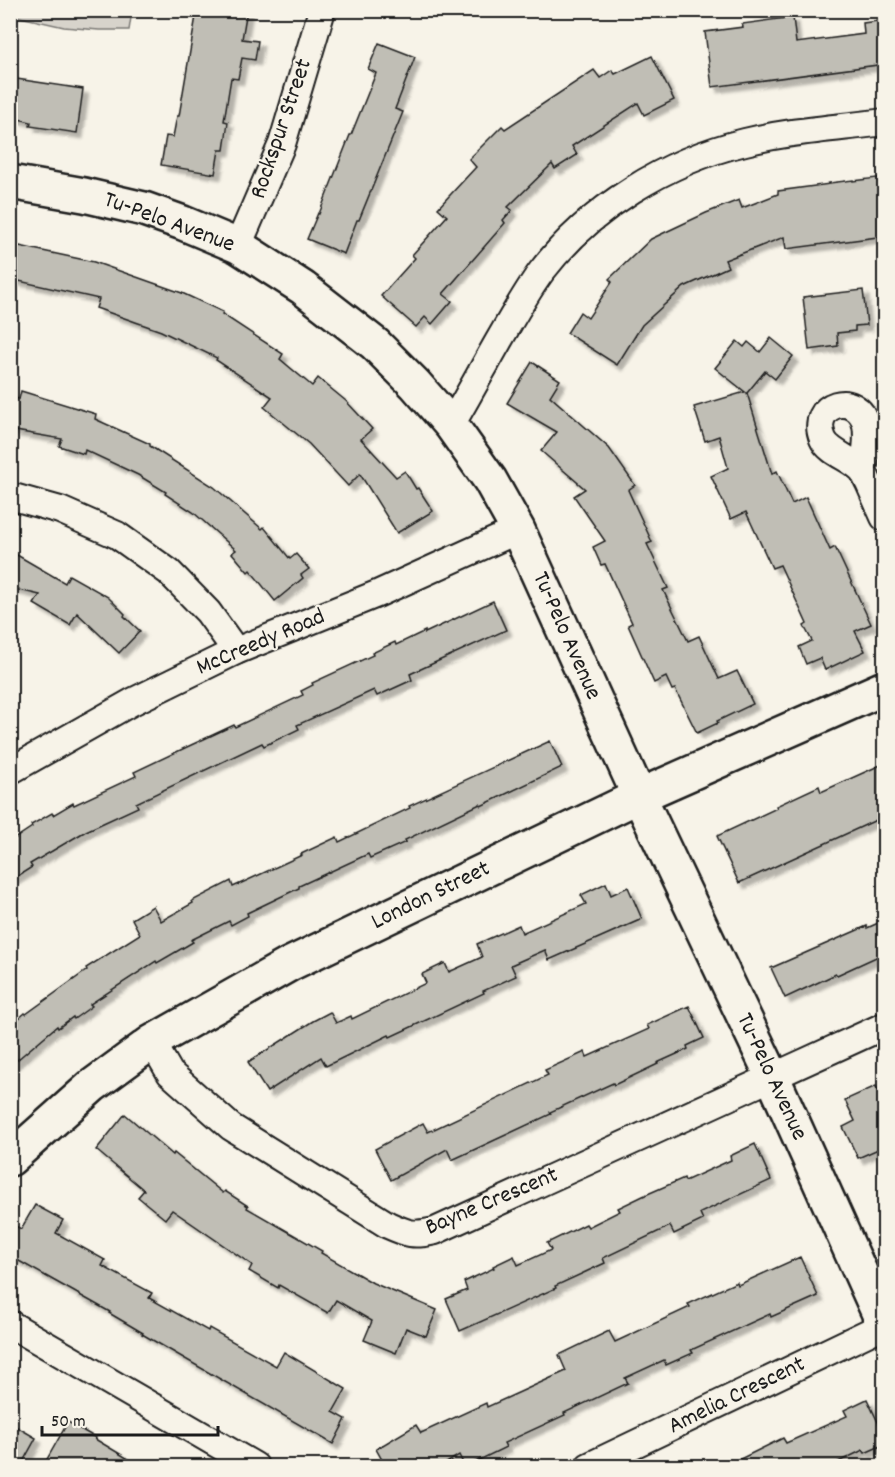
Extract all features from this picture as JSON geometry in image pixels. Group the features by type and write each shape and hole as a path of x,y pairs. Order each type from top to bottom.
{"street":[{"name":"Rockspur Street","path":"238,246 282,144 322,10"},
{"path":"451,425 522,300 542,272 564,246 612,204 652,178 695,158 745,142 885,122"},
{"name":"Tu-Pelo Avenue","path":"10,182 84,195 144,209 238,246 303,288 375,344 415,384 451,425 490,480 518,530 639,796 773,1078 885,1325"},
{"path":"863,471 885,517"},
{"path":"10,496 60,510 117,535 169,572 208,612 236,651"},
{"name":"McCreedy Road","path":"10,771 132,702 236,651 377,594 518,530"},
{"name":"London Street","path":"10,1159 92,1086 152,1042 290,964 639,796 885,688"},
{"name":"Bayne Crescent","path":"152,1042 170,1073 231,1127 388,1225 403,1232 418,1234 435,1231 885,1026"},
{"path":"10,1324 255,1467"},
{"name":"Amelia Crescent","path":"589,1467 885,1325"}],"shaded area":[{"path":"11,10 132,11 129,30 99,30 64,27 11,15"}],"building":[{"path":"197,10 247,10 242,39 258,41 255,60 242,58 238,79 231,78 224,121 228,122 224,150 219,150 215,174 161,165 166,136 173,137 177,116 179,116"},
{"path":"793,17 796,43 864,34 863,23 885,20 885,64 712,87 705,32"},
{"path":"379,43 415,57 395,109 403,112 344,254 307,239 376,73 368,69"},
{"path":"652,56 674,100 644,115 638,103 572,146 577,155 555,169 552,164 508,207 512,210 503,220 505,223 443,294 452,301 432,324 425,317 416,327 381,296 415,258 412,255 447,216 438,208 476,167 469,159 502,126 505,129 594,70 600,78 612,70 615,74"},
{"path":"10,78 83,89 77,133 30,126 31,122 10,117"},
{"path":"885,177 885,236 786,249 784,237 725,260 728,267 684,287 642,325 617,365 567,333 580,312 588,318 612,282 609,279 651,239 739,200 742,208 778,194 778,191"},
{"path":"10,244 94,262 182,293 223,312 222,314 283,354 280,359 312,386 318,378 346,401 372,429 361,439 396,477 405,471 433,511 397,533 360,474 348,486 309,444 264,407 272,397 216,360 217,358 161,331 96,308 99,299 10,279"},
{"path":"863,290 867,325 855,326 855,331 837,333 838,346 809,350 803,297"},
{"path":"771,338 793,356 775,379 765,371 747,393 772,474 777,471 792,504 806,497 830,550 835,547 871,624 855,631 865,651 825,670 820,658 806,664 799,647 812,641 804,626 807,624 780,565 772,568 746,512 731,519 711,476 728,468 719,436 705,441 694,407 745,392 715,368 737,341 744,347 748,342 760,352"},
{"path":"532,362 560,380 550,396 609,448 635,485 628,490 652,542 647,544 668,588 663,590 688,641 699,636 719,679 737,671 753,704 697,733 675,689 672,690 666,677 654,683 628,625 632,623 605,564 601,565 593,547 605,541 574,496 585,489 541,451 557,432 507,403"},
{"path":"21,391 96,414 95,419 150,444 214,487 262,529 264,527 290,559 296,554 309,569 301,575 303,578 275,601 250,570 248,572 232,553 236,550 193,512 165,494 166,492 138,475 85,450 84,454 59,446 62,439 10,430 10,397 19,399"},
{"path":"10,551 65,583 69,575 108,597 140,631 119,653 77,613 70,625 34,604 40,595 10,588"},
{"path":"493,601 506,630 410,674 412,680 377,696 374,690 297,725 299,729 264,746 262,743 136,803 138,807 86,831 30,864 32,867 10,881 10,834 14,839 32,827 31,825 52,813 53,815 73,803 74,805 136,776 134,772 189,746 303,695 301,691 313,685 312,683 373,655 372,653 395,642 396,645 425,631 425,633"},
{"path":"550,741 562,767 405,840 406,842 370,858 368,854 299,886 247,913 248,916 231,925 229,921 191,940 193,942 157,963 156,961 90,1004 92,1006 74,1019 73,1017 58,1028 57,1026 10,1066 10,1026 87,970 86,968 140,934 132,919 153,906 161,921 193,903 192,901 231,881 233,887 337,837 339,842 410,808 409,806"},
{"path":"885,763 885,816 739,883 717,836 819,786 821,792"},
{"path":"606,883 611,895 628,887 642,919 549,960 545,950 511,965 516,976 483,991 484,993 326,1066 321,1057 267,1092 248,1062 330,1012 336,1023 351,1016 352,1019 426,983 422,974 445,963 449,972 482,957 477,944 519,925 522,933 586,904 581,895"},
{"path":"885,920 885,953 785,998 771,968"},
{"path":"689,1006 704,1038 687,1046 688,1049 452,1160 447,1149 391,1180 375,1149 423,1123 428,1132 548,1075 545,1070 585,1052 587,1057 649,1029 647,1025"},
{"path":"876,1086 885,1105 885,1146 858,1158 843,1127 855,1121 845,1100"},
{"path":"125,1114 223,1193 225,1191 248,1206 247,1208 373,1283 437,1310 426,1336 406,1328 396,1353 364,1340 372,1321 336,1300 328,1313 249,1271 252,1265 172,1210 165,1219 138,1197 144,1190 96,1150"},
{"path":"755,1144 771,1180 700,1213 703,1220 674,1234 670,1226 603,1258 605,1263 555,1286 556,1288 460,1331 446,1299 467,1290 464,1282 514,1256 518,1265 551,1250 547,1243 586,1224 588,1227 620,1211 618,1208 643,1196 684,1178 685,1181 731,1160 730,1156"},
{"path":"35,1205 63,1220 56,1233 105,1260 102,1266 152,1293 149,1298 208,1331 209,1328 276,1366 284,1352 346,1389 333,1412 346,1419 333,1444 142,1334 110,1312 10,1256 10,1223 21,1229"},
{"path":"800,1257 818,1296 771,1317 770,1314 691,1350 693,1353 666,1365 664,1360 625,1378 628,1383 504,1443 506,1447 465,1467 459,1455 440,1467 386,1467 376,1449 416,1425 421,1433 486,1403 487,1407 566,1371 559,1355 609,1331 615,1342 690,1307 688,1304 737,1282 738,1285"},
{"path":"867,1399 885,1437 885,1444 865,1453 863,1450 828,1467 724,1467 783,1438 786,1443 847,1416 844,1410"},
{"path":"68,1422 142,1467 56,1467 46,1461"},
{"path":"10,1423 36,1438 20,1467 10,1467"}]}
